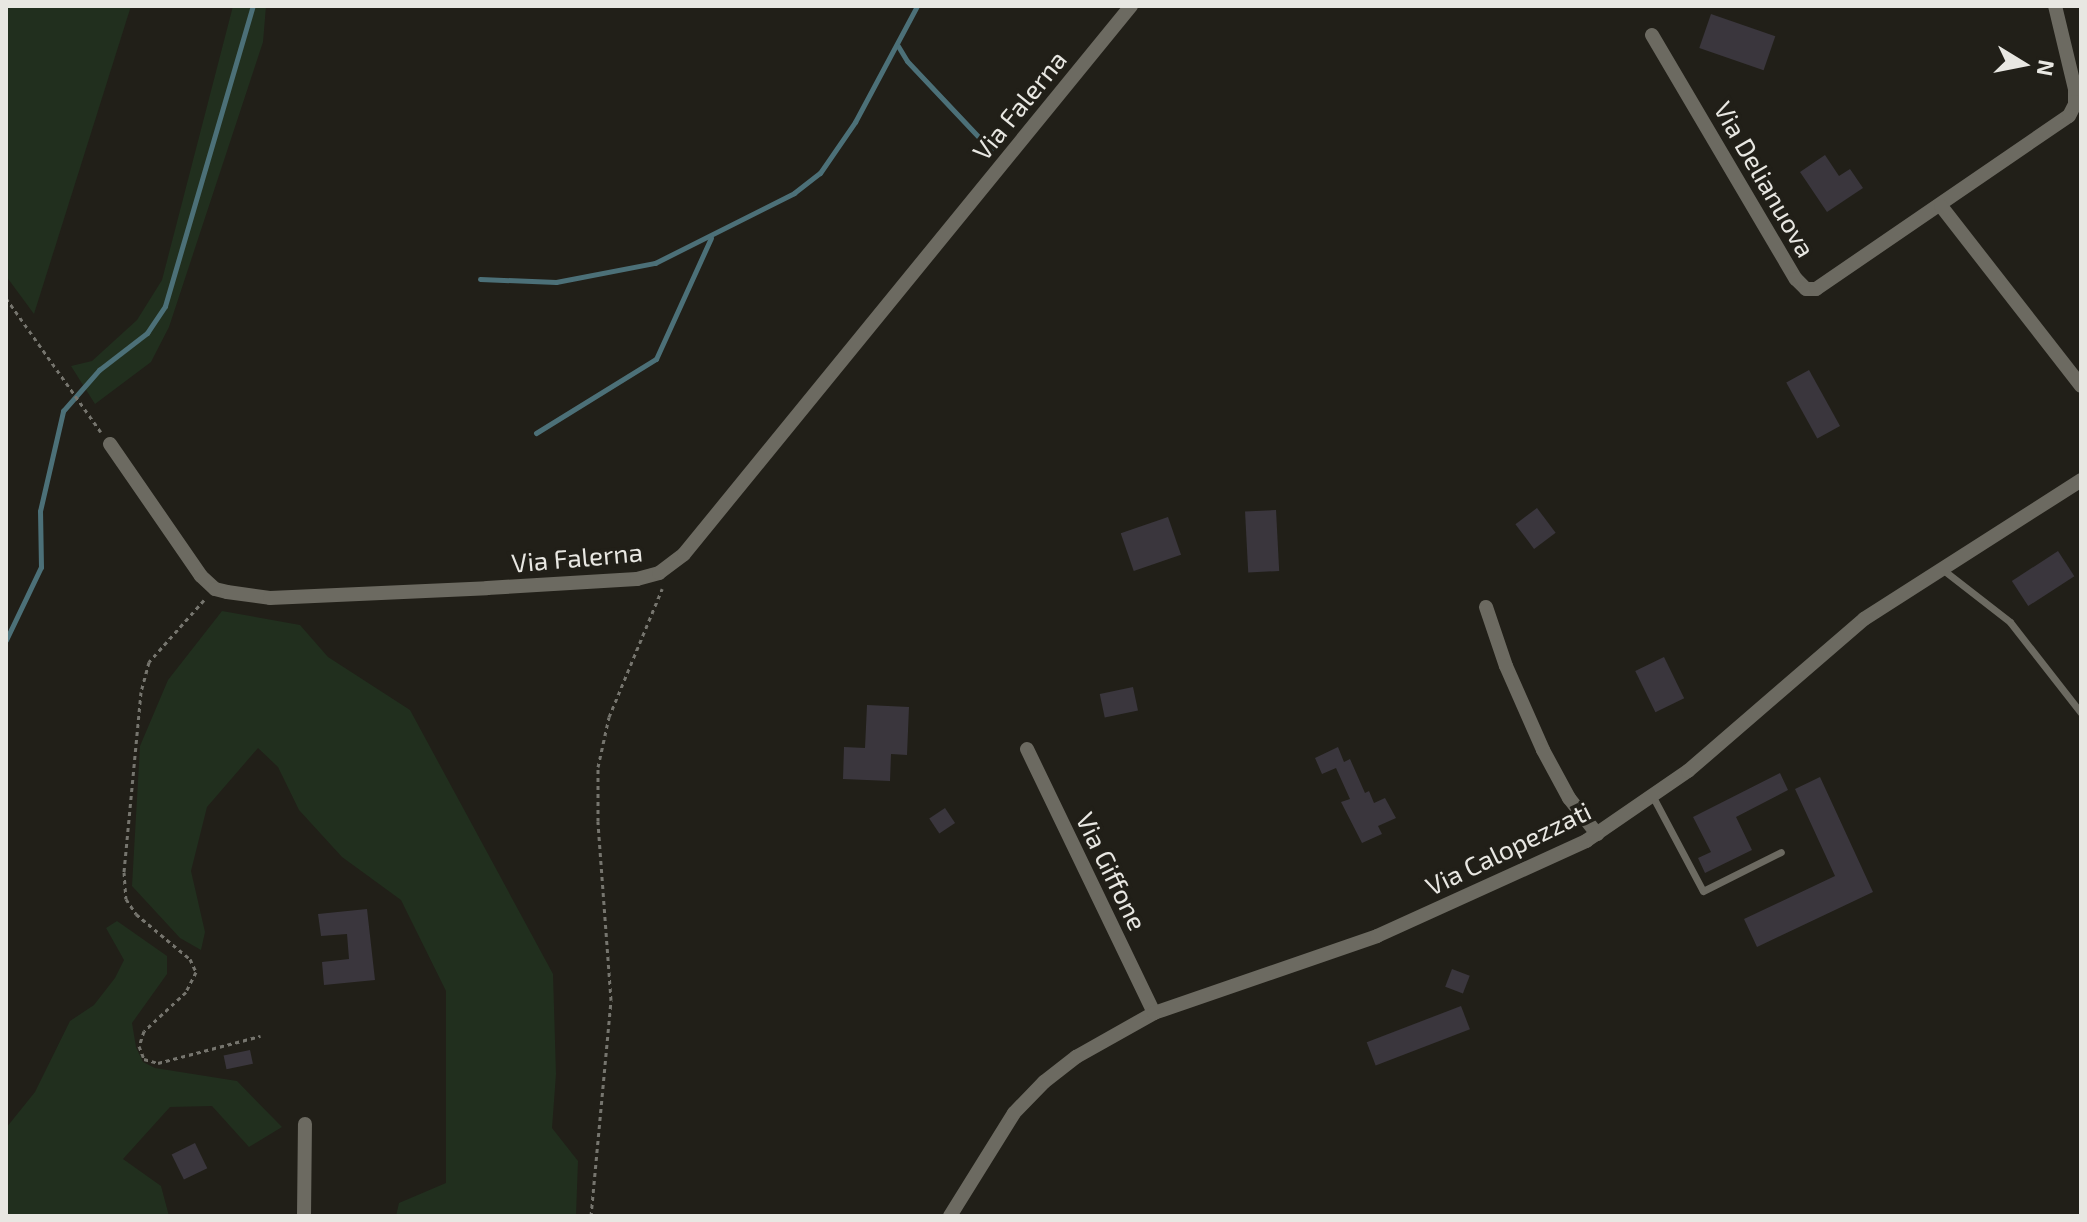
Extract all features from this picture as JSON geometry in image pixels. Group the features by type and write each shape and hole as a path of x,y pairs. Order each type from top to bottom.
{"street":[{"name":"Via Falerna","path":"215,589 270,598 487,588 637,579 668,568 684,554 1131,6"},
{"path":"2055,6 2075,89 2073,110 2063,121 1941,206 2081,386"},
{"name":"Via Delianuova","path":"1652,35 1796,279 1806,289 1825,286 1941,206"},
{"path":"110,444 187,557 215,589"},
{"name":"Via Calopezzati","path":"950,1216 1004,1126 1034,1091 1087,1050 1154,1013 1377,936 1554,858 1597,834 1703,759 1834,642 1941,568 2081,480"},
{"path":"1486,607 1506,666 1543,750 1569,798 1597,834"},
{"name":"Via Giffone","path":"1027,749 1154,1013"},
{"path":"304,1216 305,1124"}],"lane":[{"path":"1941,568 2010,622 2081,713"},
{"path":"1653,797 1703,891 1781,852"}],"path":[{"path":"6,298 110,444"},
{"path":"591,1216 611,1000 598,821 600,757 616,699 646,632 668,568"},
{"path":"215,589 156,652 144,677 124,886 126,899 136,914 190,959 196,972 186,992 144,1031 139,1046 144,1059 158,1063 260,1036"}],"green space":[{"path":"6,6 131,6 34,314 6,276"},
{"path":"233,6 266,6 263,42 169,327 151,362 95,404 71,366 92,361 137,320 162,280"},
{"path":"222,611 300,625 328,657 410,710 553,974 556,1074 552,1128 578,1161 576,1216 396,1216 399,1203 446,1183 446,991 401,900 342,857 299,810 278,767 258,748 207,807 191,871 205,932 201,950 180,938 132,886 140,746 168,680"},
{"path":"117,921 167,956 167,974 132,1023 136,1047 143,1062 155,1068 237,1081 282,1127 249,1147 212,1106 170,1107 123,1159 161,1186 169,1216 6,1216 6,1128 35,1092 70,1021 94,1005 115,978 124,960 106,928"}],"building":[{"path":"1711,14 1775,36 1764,70 1699,48"},
{"path":"1825,155 1839,176 1850,169 1863,188 1827,212 1800,172"},
{"path":"1809,370 1840,426 1817,439 1786,383"},
{"path":"1537,508 1556,533 1534,549 1515,524"},
{"path":"1276,510 1279,571 1248,573 1245,512"},
{"path":"1168,517 1181,555 1134,571 1121,533"},
{"path":"2058,551 2074,576 2028,606 2012,581"},
{"path":"1664,657 1684,698 1655,712 1635,671"},
{"path":"1133,687 1138,710 1105,718 1100,694"},
{"path":"867,705 909,707 907,755 891,754 890,781 843,779 844,747 865,748"},
{"path":"1338,747 1344,762 1350,759 1365,793 1369,791 1374,803 1385,798 1396,818 1378,826 1382,834 1362,843 1341,802 1350,799 1336,768 1322,774 1315,758"},
{"path":"1780,773 1788,790 1736,817 1752,850 1705,873 1698,858 1711,852 1693,817"},
{"path":"1820,777 1873,892 1757,947 1744,919 1835,876 1795,789"},
{"path":"945,808 955,823 939,834 929,819"},
{"path":"367,909 375,980 324,985 322,962 349,959 347,934 321,936 318,914"},
{"path":"1452,969 1470,976 1463,994 1445,987"},
{"path":"1461,1006 1470,1029 1376,1066 1367,1042"},
{"path":"250,1050 253,1064 227,1069 224,1056"},
{"path":"195,1143 207,1168 184,1180 172,1154"}],"waterway":[{"path":"6,640 41,567 40,511 63,411 99,370 147,333 165,306 253,6"},
{"path":"480,279 556,282 655,263 794,193 820,173 855,122 917,6"},
{"path":"898,46 907,61 991,150"},
{"path":"536,433 656,359 711,238"}]}
